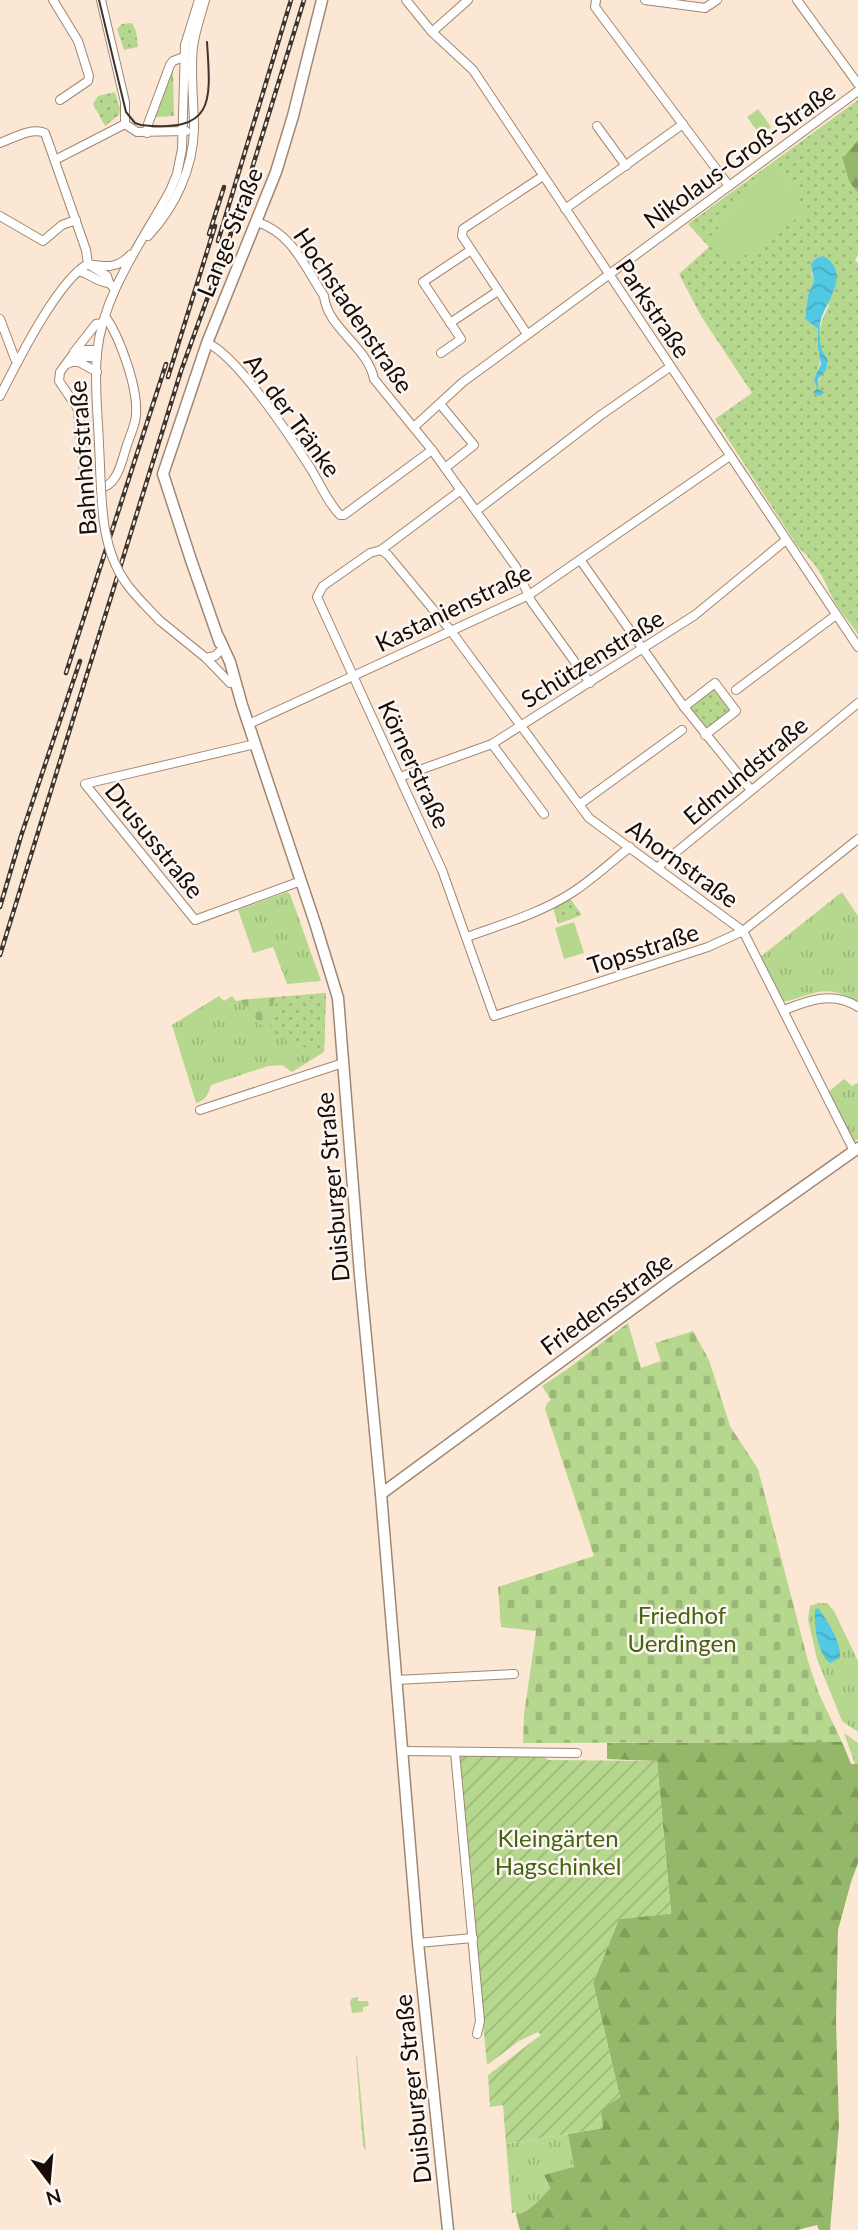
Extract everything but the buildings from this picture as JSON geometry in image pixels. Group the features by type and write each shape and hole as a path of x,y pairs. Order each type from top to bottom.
{"main road":[{"name":"Lange Straße","path":"163,477 207,343 286,143 322,0"},
{"name":"Duisburger Straße","path":"163,477 220,643 230,682"},
{"name":"Duisburger Straße","path":"220,643 230,662 338,998 418,1943 448,2230"},
{"name":"Bahnhofstraße","path":"230,682 242,705"},
{"name":"Friedensstraße","path":"381,1494 669,1282 856,1149"}],"street":[{"path":"53,0 78,41 89,76 88,81 60,100"},
{"path":"101,0 125,102 125,124 138,132 194,131"},
{"name":"Bahnhofstraße","path":"199,0 185,44 181,157 173,185 137,249 112,286 104,320 97,354 99,445 102,510 116,566 139,600 230,682"},
{"name":"Bahnhofstraße","path":"137,249 157,227 182,184 190,159 194,131 193,46 205,0"},
{"name":"Parkstraße","path":"406,0 432,32 473,70 858,647"},
{"path":"432,32 468,0"},
{"path":"596,0 595,7 729,186"},
{"path":"645,0 705,8 718,0"},
{"path":"797,0 858,83"},
{"name":"Bahnhofstraße","path":"147,132 170,65 184,57"},
{"name":"Nikolaus-Groß-Straße","path":"414,427 480,369 858,91"},
{"path":"55,160 125,124"},
{"path":"565,209 683,124"},
{"path":"597,126 626,166"},
{"path":"0,142 33,131 42,131 47,137 86,250 88,264 107,276 112,286"},
{"path":"525,331 462,236 463,229 543,176"},
{"path":"0,215 43,241 62,225 76,220"},
{"name":"Hochstadenstraße","path":"257,222 279,231 287,238 324,296 324,303 373,370 374,379 461,490"},
{"path":"0,396 37,327 78,271 88,264 111,267 119,264 143,239"},
{"path":"441,353 461,339 424,282 471,250"},
{"path":"78,271 112,286"},
{"path":"450,323 498,291"},
{"path":"0,320 18,361"},
{"path":"104,320 116,331 135,392 137,416 114,479 106,487 96,488 85,483 78,409 59,381 60,372 90,330 104,320"},
{"name":"An der Tränke","path":"207,343 223,352 261,397 338,513 342,515 432,450"},
{"path":"74,353 85,350 97,354"},
{"path":"67,363 97,354"},
{"path":"67,363 79,362 97,372"},
{"path":"476,511 601,415 670,367"},
{"path":"440,404 474,445 445,468"},
{"name":"Kastanienstraße","path":"249,724 529,595 730,456"},
{"path":"452,631 381,550 461,490 516,567 531,601 590,683"},
{"name":"Schützenstraße","path":"400,777 492,744 695,615 786,540"},
{"name":"Körnerstraße","path":"381,550 370,553 323,586 317,597 442,870 494,1016"},
{"path":"580,561 684,707 688,725 705,734 751,790"},
{"path":"731,694 836,615"},
{"name":"Ahornstraße","path":"452,631 589,818 743,931 856,1149"},
{"path":"206,658 215,656 220,643"},
{"path":"684,707 715,683 731,694 736,711 705,734"},
{"name":"Edmundstraße","path":"658,867 858,704"},
{"path":"580,804 688,725"},
{"name":"Drususstraße","path":"255,744 85,784 195,920 302,881"},
{"path":"492,744 544,814"},
{"name":"Topsstraße","path":"494,1016 708,947 743,931 858,839"},
{"path":"467,937 559,900 575,891 630,847"},
{"path":"784,1010 814,999 830,998 850,1002 858,1007"},
{"path":"200,1110 343,1063"},
{"path":"396,1680 514,1674"},
{"path":"403,1751 577,1753"},
{"path":"455,1752 480,2021 477,2034"},
{"path":"418,1943 473,1938"}],"green space":[{"path":"132,23 138,47 124,50 117,29 122,24"},
{"path":"173,68 174,116 154,117"},
{"path":"115,92 119,115 105,126 93,104 98,96"},
{"path":"858,100 858,140 842,159 849,182 858,193 858,253 855,261 858,263 858,634 835,602 818,570 798,547 715,419 752,393 701,316 679,274 709,247 688,224","holes":["778,168 797,195 712,237 720,230 715,221 741,203","811,270 829,306 819,334 820,346 828,361 817,388 814,379 820,360 818,329 805,319 808,295 814,281"]},
{"path":"758,109 771,127 760,135 747,117"},
{"path":"858,140 858,193 849,182 842,158"},
{"path":"772,167 778,168 798,195 794,198 804,210 802,215 734,263 730,262 711,236 720,230 715,221 741,203 740,192"},
{"path":"714,687 733,711 706,732 687,707"},
{"path":"287,892 321,981 287,984 273,947 253,953 238,910"},
{"path":"842,892 858,916 858,1003 828,991 782,1002 759,958"},
{"path":"569,897 582,915 558,924 553,907"},
{"path":"574,922 584,953 564,959 555,928"},
{"path":"326,993 324,1052 292,1072 282,1065 268,1066 211,1085 206,1097 196,1103 172,1025 219,996 224,1001 232,996 236,1001"},
{"path":"326,993 324,1052 292,1044 269,1030 275,997"},
{"path":"275,997 269,1030 260,1024 239,1000"},
{"path":"844,1079 852,1086 858,1084 858,1139 855,1141 851,1141 827,1093"},
{"name":"Friedhof Uerdingen","path":"628,1323 641,1368 661,1361 655,1343 693,1331 709,1360 730,1426 758,1469 808,1661 819,1694 842,1742 523,1743 524,1715 536,1631 501,1627 498,1587 594,1556 545,1409 551,1400 542,1386"},
{"path":"827,1603 834,1611 858,1661 858,1732 842,1721 817,1659 808,1619 810,1606"},
{"path":"844,1733 858,1743 858,1764 855,1764"},
{"path":"842,1742 851,1764 858,1764 858,1863 838,1930 836,2021 839,2126 830,2230 819,2230 817,2225 797,2230 520,2230 516,2215 531,2208 550,2188 544,2175 574,2167 568,2134 603,2128 600,2110 620,2097 593,1983 619,1919 671,1913 657,1761 607,1759 607,1743"},
{"name":"Kleingärten Hagschinkel","path":"458,1756 543,1756 548,1760 657,1761 671,1914 619,1919 593,1983 620,2097 601,2110 603,2128 506,2144 503,2105 490,2107 488,2075 541,2035 538,2032 519,2041 487,2065"},
{"path":"358,1997 358,2001 368,2001 369,2006 363,2007 363,2012 352,2013 350,2002 352,1998"},
{"path":"357,2056 366,2150 363,2147"},
{"path":"568,2134 574,2167 545,2179 550,2188 539,2200 521,2213 512,2213 506,2144"}],"water":[{"path":"823,256 836,270 837,278 820,325 821,347 828,361 826,370 818,379 818,389 824,392 821,396 813,393 817,388 814,379 821,364 818,329 805,319 808,295 814,281 811,263"},
{"path":"818,1608 830,1625 840,1652 840,1658 830,1663 822,1653 817,1638 815,1610"}],"tram line":[{"path":"99,0 126,112 135,123 165,126 183,124 195,118 203,109 207,97 207,42"}],"railway":[{"path":"218,241 291,0"},
{"path":"0,955 181,371 238,214 304,0"},
{"path":"209,234 224,187"},
{"path":"168,377 215,226"},
{"path":"66,673 166,364"},
{"path":"0,907 80,661"}]}
